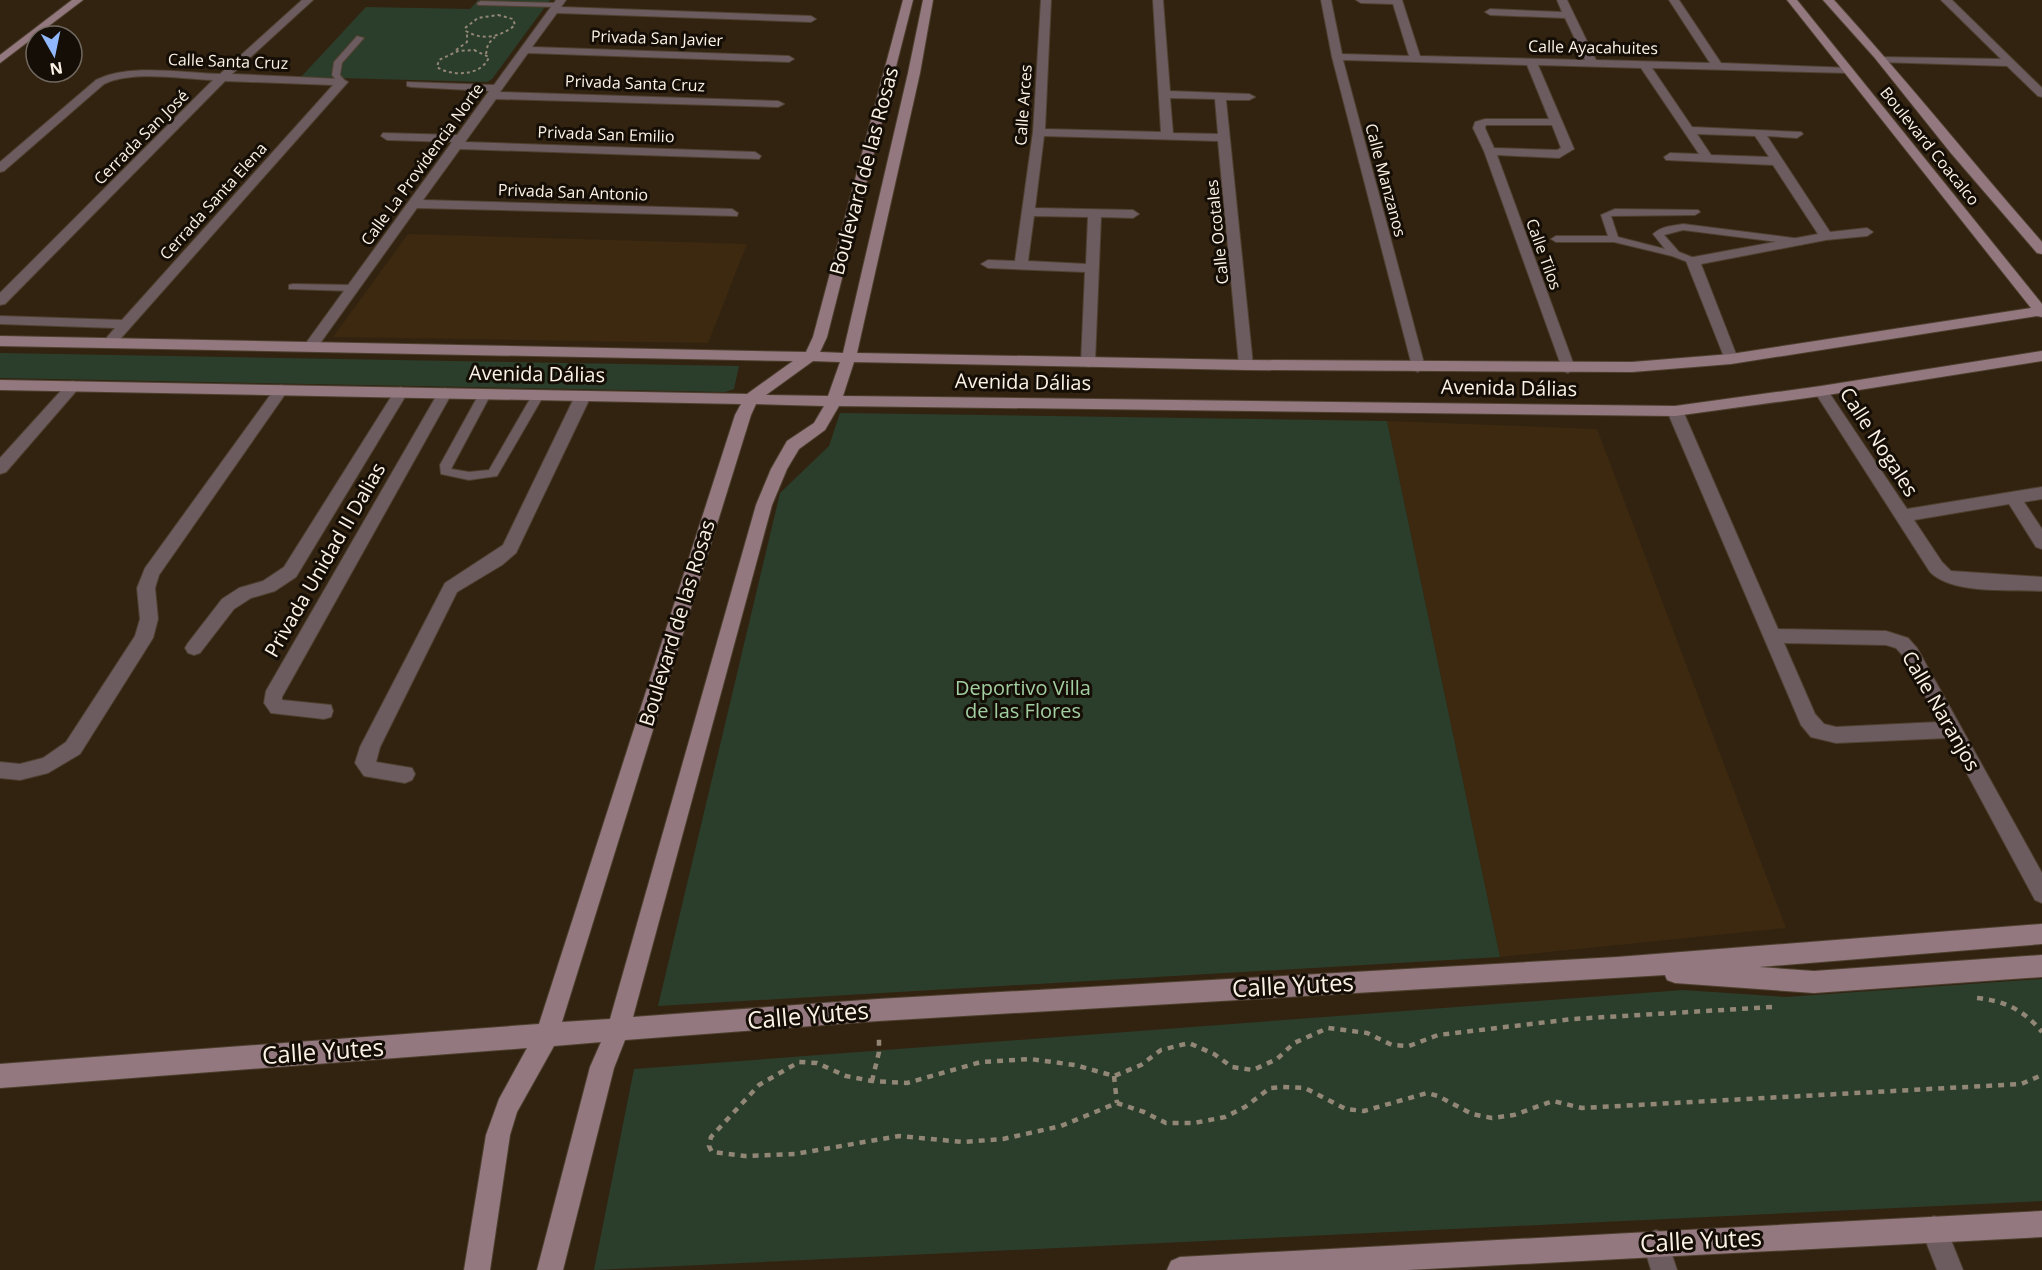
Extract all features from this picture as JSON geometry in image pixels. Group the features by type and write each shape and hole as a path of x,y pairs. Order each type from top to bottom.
{"main road":[{"path":"0,47 62,0"},
{"path":"0,60 78,0"},
{"name":"Boulevard de las Rosas","path":"477,1270 498,1135 507,1107 547,1035 742,415 751,399 784,373 811,356 820,337 908,0"},
{"name":"Boulevard de las Rosas","path":"550,1270 602,1067 618,1030 764,505 779,469 793,445 820,426 834,401 849,356 914,73 928,0"},
{"name":"Boulevard Coacalco","path":"1792,0 2042,312"},
{"name":"Boulevard Coacalco","path":"1828,0 1882,60 1954,149 2042,250"},
{"name":"Avenida Dálias","path":"0,340 1246,365 1568,368 1632,367 1731,359 2042,312"},
{"name":"Avenida Dálias","path":"0,385 834,401 1675,411 1821,392 2042,356"},
{"name":"Calle Yutes","path":"0,1076 878,1010 1617,968 2042,934"},
{"name":"Calle Yutes","path":"1617,968 1814,982 2042,966"},
{"name":"Calle Yutes","path":"1180,1270 1399,1263 1656,1243 2042,1224"}],"street":[{"name":"Cerrada San José","path":"0,301 223,78 309,0"},
{"name":"Calle Arces","path":"1021,265 1039,132 1046,0"},
{"path":"1158,0 1167,136"},
{"name":"Calle Manzanos","path":"1326,0 1337,57 1418,367"},
{"path":"1361,0 1397,0 1416,59"},
{"path":"1510,0 1515,13"},
{"path":"1562,0 1592,63"},
{"path":"1674,0 1718,67"},
{"path":"1946,0 2042,94"},
{"path":"557,5 811,19"},
{"name":"Calle La Providencia Norte","path":"311,346 557,5"},
{"path":"1490,12 1569,15"},
{"name":"Privada San Javier","path":"524,50 789,58"},
{"name":"Calle Ayacahuites","path":"1337,57 1848,70"},
{"path":"1882,60 2010,63"},
{"path":"1490,152 1564,152 1568,149 1531,62"},
{"path":"1644,65 1708,159"},
{"name":"Calle Santa Cruz","path":"0,168 100,82 112,76 132,74 342,82"},
{"name":"Cerrada Santa Elena","path":"109,343 342,82"},
{"path":"411,84 495,91"},
{"name":"Privada Santa Cruz","path":"495,91 778,104"},
{"path":"1164,94 1249,97"},
{"name":"Calle Ocotales","path":"1220,96 1246,365"},
{"name":"Calle Tilos","path":"1555,122 1485,122 1479,124 1568,368"},
{"path":"1689,130 1797,134"},
{"path":"1039,132 1224,138"},
{"path":"1759,133 1826,236"},
{"name":"Privada San Emilio","path":"387,136 458,142 754,156"},
{"path":"1670,157 1777,161"},
{"name":"Privada San Antonio","path":"413,204 732,213"},
{"path":"1029,212 1133,214"},
{"path":"1088,362 1095,213"},
{"path":"1731,359 1693,261 1826,236 1867,232"},
{"path":"988,264 1094,268"},
{"path":"0,320 126,324"},
{"path":"0,468 73,386"},
{"path":"0,770 20,772 48,765 73,748 144,638 149,619 146,588 150,573 281,390"},
{"path":"194,648 228,604 245,593 269,586 290,572 401,392"},
{"name":"Calle Nogales","path":"1821,392 1936,567 1945,576 1958,580 2042,584"},
{"name":"Privada Unidad II Dalias","path":"324,711 278,707 273,703 273,696 445,393"},
{"path":"405,774 371,770 366,763 370,747 452,588 467,576 499,560 510,549 583,396"},
{"path":"1675,411 1808,719 1818,731 1836,735 1952,730"},
{"name":"Calle Nogales","path":"1902,516 2042,493"},
{"path":"2013,496 2042,543"},
{"name":"Calle Naranjos","path":"1772,636 1886,638 1902,643 1911,653 2042,893"},
{"path":"1934,1229 1950,1270"},
{"path":"1656,1243 1664,1270"}],"lane":[{"path":"481,3 557,5"},
{"path":"342,82 336,75 338,62 360,38"},
{"path":"1614,239 1606,214 1695,212"},
{"path":"1675,254 1658,234 1668,229 1683,227 1801,242"},
{"path":"1556,239 1614,239 1675,254 1693,261"},
{"path":"292,287 352,288"},
{"path":"485,394 446,465 445,471 451,474 486,476 493,473 538,395"}],"path":[{"path":"501,15 513,18 515,25 498,35 491,39 486,54 488,61 478,69 453,74 437,68 439,60 467,42 468,24 486,16 501,15"},
{"path":"466,31 481,37 498,35"},
{"path":"450,53 474,50 486,54"},
{"path":"1974,998 2004,1000 2031,1017 2042,1032"},
{"path":"1784,1006 1573,1019 1438,1035 1409,1046 1392,1045 1367,1033 1328,1028 1294,1043 1277,1059 1253,1070 1232,1067 1214,1054 1189,1043 1161,1050 1141,1065 1114,1076 1075,1065 1030,1059 981,1062 907,1083 873,1081 846,1076 817,1063 799,1062 759,1085 711,1137 709,1146 712,1152 736,1156 770,1156 843,1147 898,1136 962,1142 1024,1137 1086,1119 1117,1103 1144,1112 1166,1123 1194,1123 1225,1117 1245,1107 1270,1088 1283,1087 1305,1088 1346,1108 1364,1111 1427,1093 1438,1096 1472,1114 1492,1118 1514,1115 1553,1101 1582,1108 2021,1083 2042,1075"},
{"path":"873,1081 879,1052 878,1010"},
{"path":"1114,1076 1117,1103"}],"shaded area":[{"path":"408,234 747,244 708,343 333,337"},
{"path":"1387,421 1597,429 1786,928 1500,957"}],"green space":[{"path":"478,0 550,0 492,79 487,82 301,77 366,7 470,9"},
{"path":"0,353 739,366 734,389 725,392 0,378"},
{"name":"Deportivo Villa de las Flores","path":"840,413 1387,421 1500,957 658,1006 780,493 829,446"},
{"path":"2042,979 2042,1201 594,1270 634,1069 1683,990 1786,997"}]}
